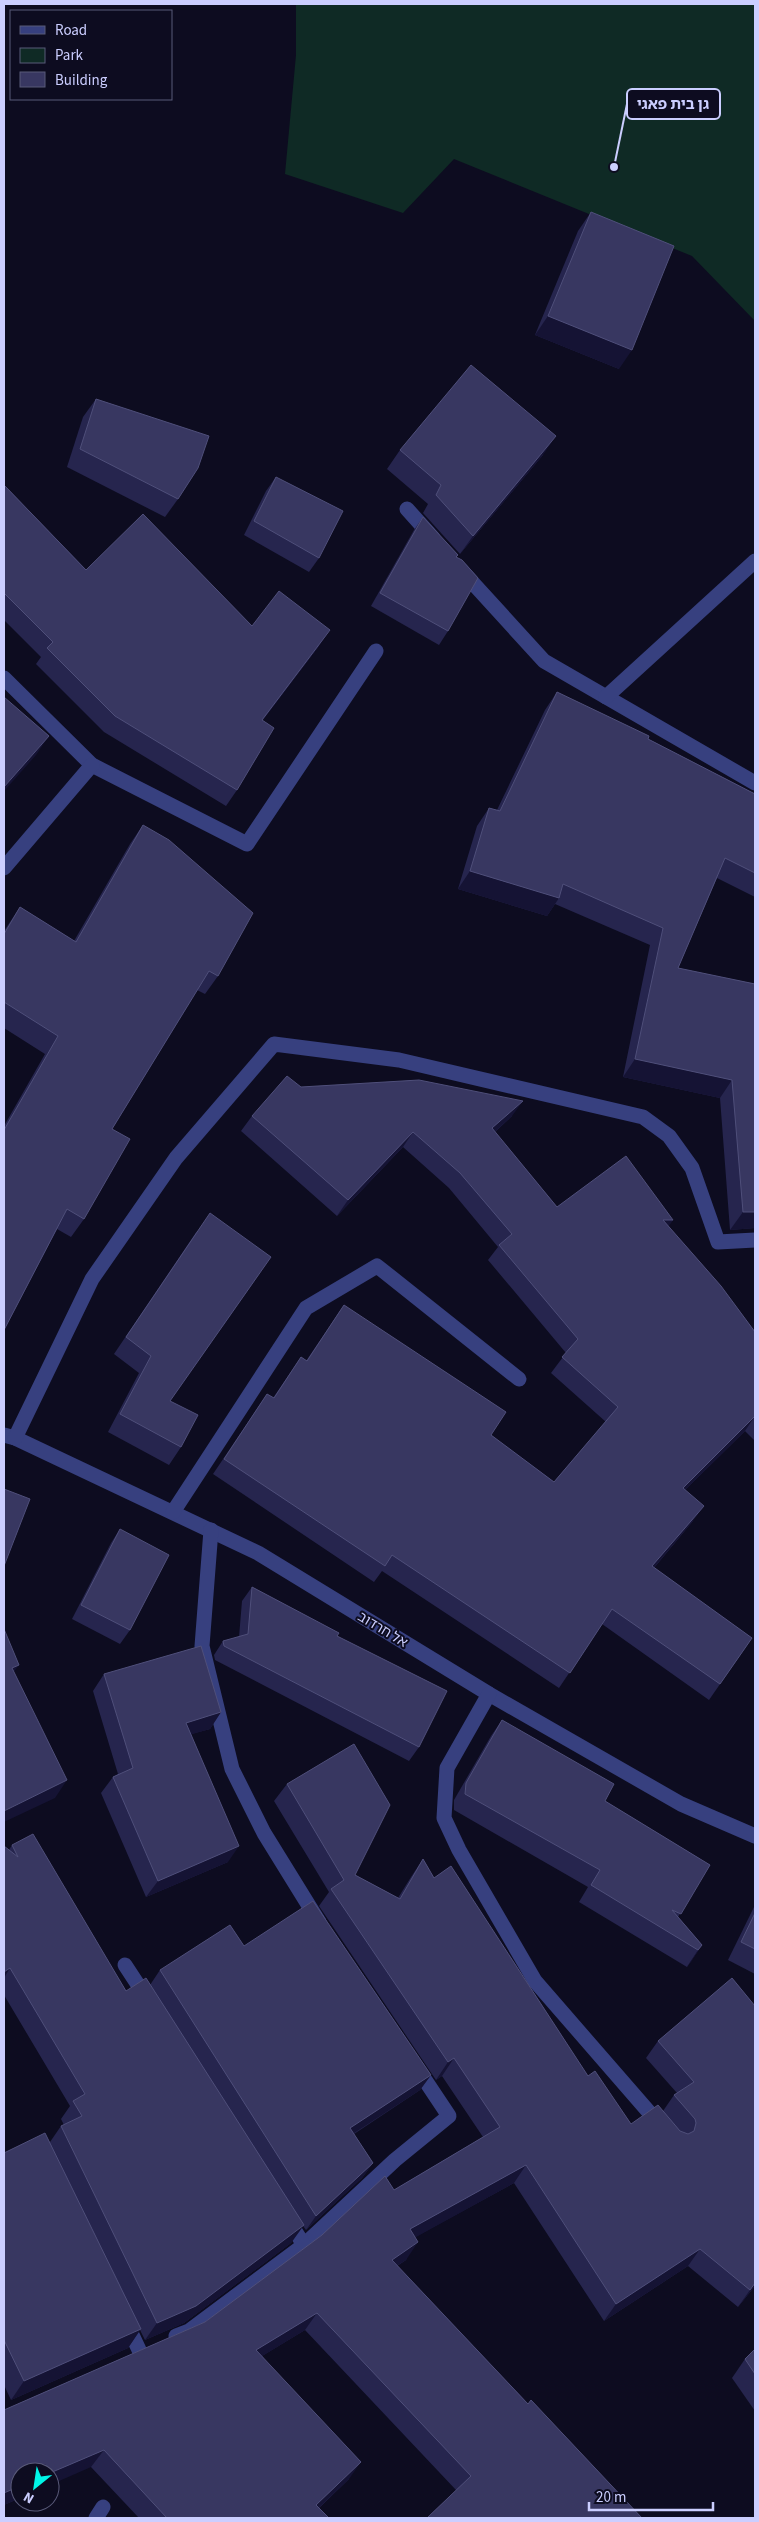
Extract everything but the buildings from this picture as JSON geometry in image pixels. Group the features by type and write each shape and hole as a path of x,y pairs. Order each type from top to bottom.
{"street":[{"path":"407,509 544,661 755,783"},
{"path":"606,697 755,561"},
{"path":"4,678 92,766 248,844 376,651"},
{"path":"4,868 92,766"},
{"path":"9,1436 92,1280 176,1158 274,1044 399,1060 643,1117 669,1136 692,1168 718,1242 755,1240"},
{"path":"173,1512 306,1308 377,1266 519,1379"},
{"name":"אל חרדוב","path":"9,1436 258,1553 489,1694 681,1804 755,1836"},
{"path":"211,1530 202,1646 232,1770 264,1833 328,1935"},
{"path":"489,1694 448,1768 444,1818 459,1850 535,1981 669,2135"},
{"path":"125,1965 157,2014"},
{"path":"122,2360 189,2331 304,2245 395,2160 449,2116 405,2050"},
{"path":"277,2204 304,2245"},
{"path":"119,2309 140,2352"}],"green space":[{"path":"296,4 755,4 755,321 692,256 454,159 403,213 285,174 296,55"}],"place":[{"name":"גן בית פאגי","path":"614,167"}]}
